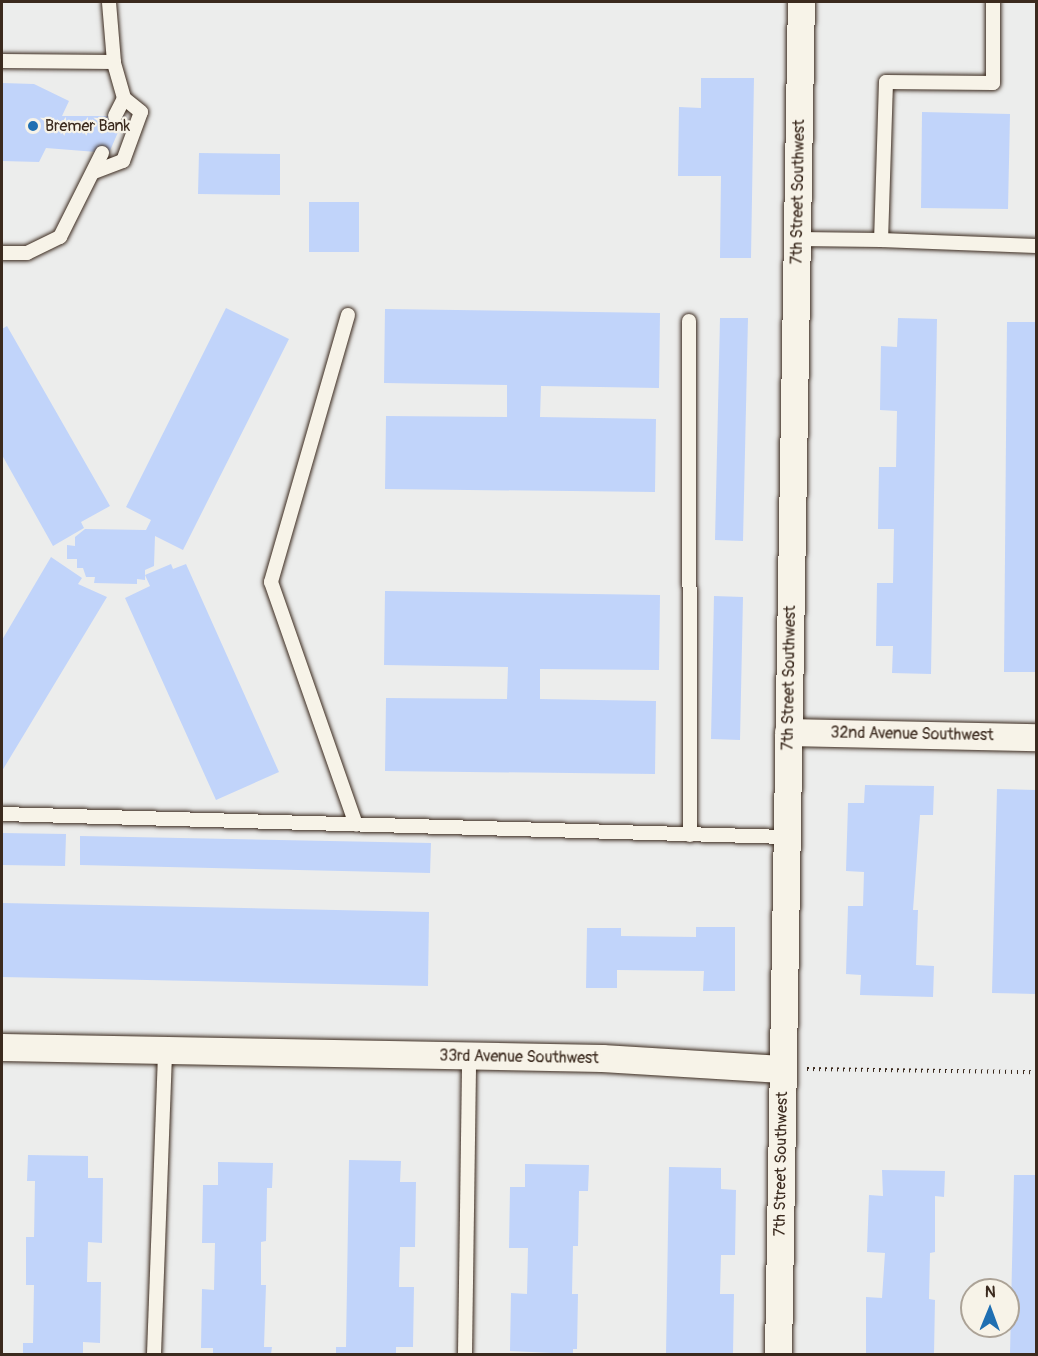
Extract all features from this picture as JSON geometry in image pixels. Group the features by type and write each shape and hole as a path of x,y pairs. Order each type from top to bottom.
{"street":[{"name":"7th Street Southwest","path":"778,1354 801,2"},
{"name":"32nd Avenue Southwest","path":"788,732 1036,736"},
{"name":"33rd Avenue Southwest","path":"2,1047 469,1055 782,1069"}],"lane":[{"path":"94,172 123,161 141,112 124,98 114,62 109,2"},
{"path":"881,240 886,82 993,84 993,2"},
{"path":"2,61 114,62"},
{"path":"116,116 124,98"},
{"path":"2,253 27,253 60,237 102,153"},
{"path":"797,239 1036,246"},
{"path":"348,315 271,582 356,825"},
{"path":"689,321 690,835"},
{"path":"2,814 785,837"},
{"path":"154,1354 165,1050"},
{"path":"465,1354 469,1055"}],"path":[{"path":"782,1069 1036,1072"}],"building":[{"path":"701,78 754,78 751,258 720,258 721,176 678,176 679,107 701,108"},
{"path":"2,83 34,84 69,101 62,116 125,116 109,153 46,148 39,162 2,161"},
{"path":"922,112 1010,114 1008,209 921,208"},
{"path":"199,153 280,154 280,195 198,194"},
{"path":"309,202 359,202 359,252 309,252"},
{"path":"226,308 289,339 183,550 155,536 154,566 145,570 145,580 137,579 137,584 94,583 95,577 86,577 83,568 77,568 77,559 67,559 67,545 75,546 75,537 85,529 146,530 151,520 126,507"},
{"path":"385,309 660,313 659,388 541,386 540,417 656,419 655,492 385,489 386,416 507,417 507,385 384,383"},
{"path":"720,318 748,318 743,541 715,540"},
{"path":"898,318 937,319 931,674 892,673 893,646 876,646 877,583 893,583 894,529 878,529 879,467 896,467 897,411 880,410 881,346 897,347"},
{"path":"1007,322 1036,322 1036,672 1004,672"},
{"path":"7,326 110,506 81,522 84,528 53,546 2,455 2,329"},
{"path":"51,557 82,578 78,584 107,597 2,771 2,640"},
{"path":"171,564 173,569 186,564 279,772 216,800 125,598 150,586 145,575"},
{"path":"385,591 660,595 659,670 540,669 540,699 656,701 655,774 385,771 386,698 507,699 508,667 384,665"},
{"path":"714,596 743,597 740,740 711,739"},
{"path":"865,785 934,786 933,815 920,815 913,910 918,910 916,965 934,966 933,997 860,995 861,975 846,974 848,906 863,906 864,872 846,871 848,803 864,803"},
{"path":"997,789 1036,790 1036,994 992,993"},
{"path":"2,833 66,834 65,866 2,865"},
{"path":"80,836 431,843 430,873 80,865"},
{"path":"2,903 429,912 428,986 2,977"},
{"path":"696,927 735,927 735,991 703,991 704,971 617,970 617,988 586,988 587,928 621,928 621,936 696,937"},
{"path":"28,1155 88,1156 88,1178 103,1178 102,1243 88,1242 87,1282 101,1282 100,1343 83,1342 83,1354 23,1354 23,1343 33,1343 34,1285 26,1285 26,1237 34,1237 35,1181 27,1181"},
{"path":"349,1160 401,1161 400,1182 416,1182 415,1247 400,1247 399,1287 414,1287 413,1347 396,1347 396,1354 336,1354 336,1347 346,1347"},
{"path":"218,1162 273,1163 272,1188 267,1188 266,1241 261,1242 261,1285 266,1285 264,1347 272,1347 271,1354 213,1354 213,1348 201,1348 202,1289 214,1290 215,1243 202,1243 203,1185 218,1185"},
{"path":"525,1164 589,1165 588,1191 579,1191 578,1246 573,1246 572,1294 578,1294 577,1349 573,1349 573,1354 510,1351 511,1293 527,1294 528,1248 509,1248 510,1187 525,1187"},
{"path":"669,1167 721,1168 721,1189 736,1190 735,1255 721,1255 720,1294 734,1294 733,1354 666,1354"},
{"path":"882,1170 945,1171 944,1197 935,1196 935,1252 930,1253 929,1299 935,1300 934,1354 866,1354 866,1297 882,1298 885,1253 867,1252 869,1195 883,1196"},
{"path":"1014,1175 1036,1175 1036,1354 1010,1354 1010,1338 1020,1338 1020,1278 1012,1278"}],"place":[{"name":"Bremer Bank","path":"33,126"}]}
